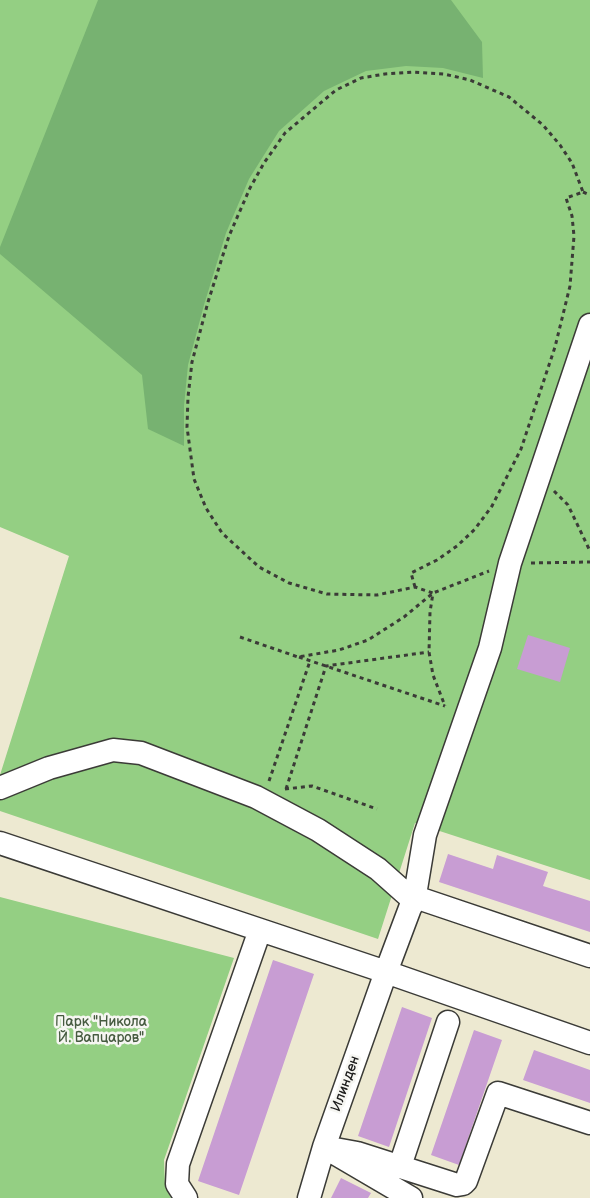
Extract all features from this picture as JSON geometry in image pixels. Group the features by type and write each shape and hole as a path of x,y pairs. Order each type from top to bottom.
{"street":[{"name":"Илинден","path":"309,1198 324,1147 386,972 414,901 425,835 490,648 510,563 590,325"},
{"path":"0,788 50,768 113,750 141,753 256,797 318,830 378,869 414,901 421,899 428,901 590,956"},
{"path":"0,843 386,972 590,1043"},
{"path":"186,1198 177,1184 178,1164 260,930"},
{"path":"400,1166 448,1022"},
{"path":"324,1147 357,1153 457,1185 463,1184 498,1093 590,1123"},
{"path":"324,1147 411,1198"}],"path":[{"path":"433,593 415,586 377,595 327,594 290,583 259,566 238,548 222,533 206,508 194,479 190,459 188,397 192,362 208,302 232,228 250,188 285,132 336,90 361,78 385,74 444,74 470,80 509,97 543,125 560,145 572,163 583,192"},
{"path":"415,586 411,573 437,560 457,546 475,529 492,506 521,449 555,347 570,286 574,236 566,198 583,192 590,194"},
{"path":"538,478 568,505 590,551"},
{"path":"298,657 338,650 368,640 404,618 433,593 510,563 590,562"},
{"path":"433,593 430,612 429,652 433,675 445,706"},
{"path":"240,638 467,713"},
{"path":"326,666 429,652"},
{"path":"268,783 310,661"},
{"path":"286,789 326,666"},
{"path":"260,780 286,789 312,786 376,808"}],"green space":[{"path":"0,0 590,0 590,880 415,823 378,939 0,811 0,775 69,556 0,527"},
{"path":"98,0 451,0 482,42 483,78 443,68 406,66 366,71 324,91 279,131 249,179 226,233 204,305 188,365 184,406 184,446 148,429 142,375 0,254 0,247"},
{"name":"Парк \"Никола Й. Вапцаров\"","path":"0,897 234,958 164,1160 165,1186 171,1198 0,1198"}],"building":[{"path":"528,635 570,648 560,682 517,669"},
{"path":"448,854 493,869 497,855 548,872 543,886 590,901 590,932 439,882"},
{"path":"273,960 314,974 239,1195 198,1181"},
{"path":"402,1007 432,1018 389,1147 358,1136"},
{"path":"474,1030 502,1040 459,1165 431,1155"},
{"path":"534,1050 590,1070 590,1103 523,1080"},
{"path":"341,1178 371,1193 368,1198 331,1198"}]}
